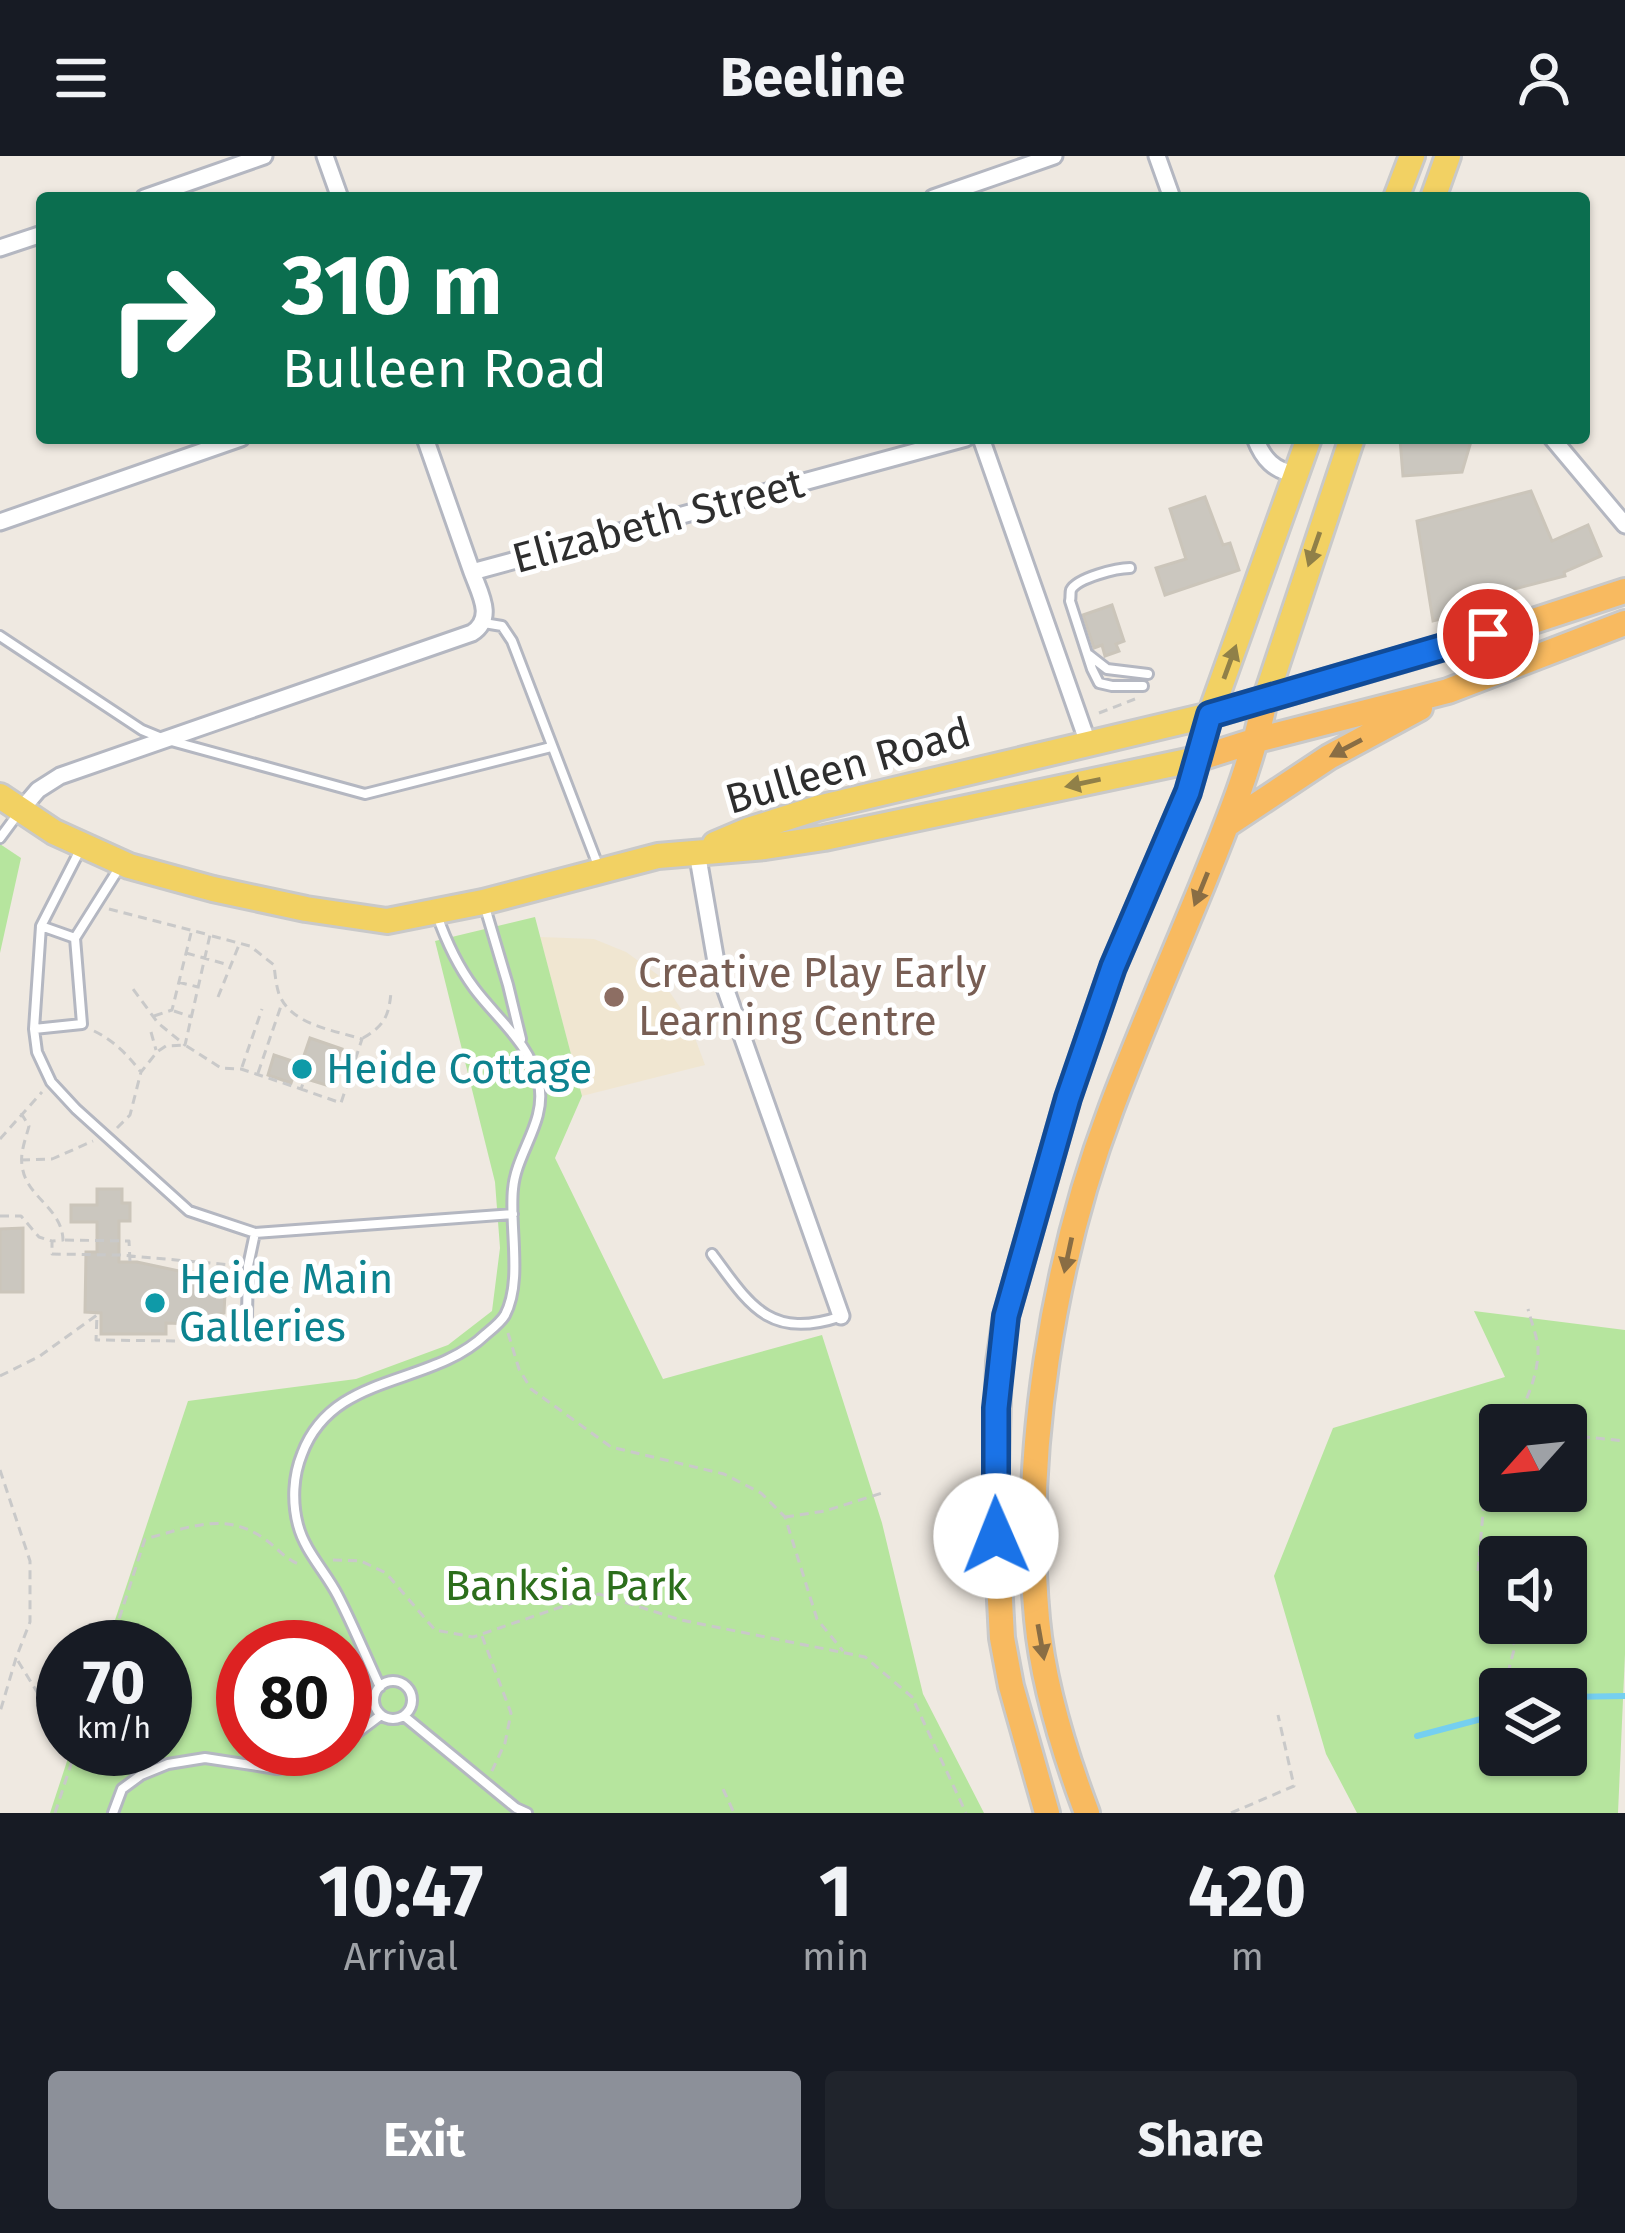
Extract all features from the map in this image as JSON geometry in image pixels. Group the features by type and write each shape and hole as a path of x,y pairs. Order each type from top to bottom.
{"highway":[{"name":"Bulleen Road","path":"1210,715 1625,591"},
{"name":"Bulleen Road","path":"1197,759 1448,692 1625,623"},
{"name":"Bulleen Road","path":"1228,824 1329,757 1448,692"},
{"path":"1087,1813 1062,1742 1037,1622 1032,1505 1050,1342 1074,1229 1110,1113 1228,824 1257,740 1265,700"},
{"path":"1047,1813 1002,1638 996,1408 1006,1316 1068,1098 1113,967 1188,792 1210,715"},
{"path":"996,1408 1042,1413"}],"main road":[{"path":"1398,192 1412,156"},
{"path":"1435,192 1448,156"},
{"path":"1210,715 1308,444"},
{"path":"1265,700 1350,444"},
{"name":"Bulleen Road","path":"697,852 818,808 1084,731 1210,715"},
{"name":"Bulleen Road","path":"697,852 824,838 1197,759"},
{"path":"10,803 81,847 122,863 213,889 387,921 483,902 658,856 697,852"}],"street":[{"path":"161,192 264,156"},
{"path":"325,156 338,192"},
{"path":"948,192 1027,160 1054,156"},
{"path":"1157,156 1170,192"},
{"path":"0,248 36,236"},
{"path":"0,522 224,444"},
{"path":"427,444 472,572"},
{"name":"Elizabeth Street","path":"10,803 60,776 472,633 484,623 484,608 472,572 944,444"},
{"path":"983,444 1084,731"},
{"path":"1258,444 1264,458 1296,474"},
{"path":"1557,444 1625,525"},
{"path":"697,852 716,962 841,1316"}],"lane":[{"path":"1130,568 1078,583 1070,601 1099,682 1143,691"},
{"path":"484,623 502,626 512,640 600,871"},
{"path":"0,636 142,730 365,794 551,747"},
{"path":"1087,652 1107,669 1148,674"},
{"path":"0,838 10,803"},
{"path":"81,847 40,926 37,1052 52,1082 76,1109 189,1211 256,1233 513,1214"},
{"path":"34,1028 82,1024 75,938 122,863"},
{"path":"380,1687 337,1594 303,1539 293,1499 308,1438 335,1406 471,1348 504,1317 512,1293 513,1191 518,1162 540,1103 537,1076 522,1044 483,902"},
{"path":"436,913 456,961 522,1044"},
{"path":"40,926 75,938"},
{"path":"247,1316 248,1266 256,1233"},
{"path":"712,1254 751,1306 768,1318 807,1324 841,1316"},
{"path":"391,1681 408,1688 409,1712 392,1719 381,1714 374,1698 380,1687 391,1681"},
{"path":"372,1721 381,1714"},
{"path":"404,1716 527,1813"},
{"path":"113,1813 122,1789 141,1775 168,1764 216,1760"}],"path":[{"path":"1084,731 1143,691"},
{"path":"96,905 250,946 274,964 279,994 292,1012 362,1039"},
{"path":"172,1010 191,930"},
{"path":"185,1045 210,935"},
{"path":"218,997 239,944"},
{"path":"185,952 230,965"},
{"path":"177,982 199,987"},
{"path":"134,989 152,1017 221,1068 241,1069 341,1103 362,1039 380,1028 389,1012 391,992"},
{"path":"258,1075 283,1000"},
{"path":"241,1069 262,1009"},
{"path":"152,1017 172,1010 192,1017"},
{"path":"82,1024 107,1037 141,1072"},
{"path":"151,1033 157,1052"},
{"path":"21,1160 52,1159 109,1136 130,1115 141,1072 157,1052 166,1046 185,1045"},
{"path":"301,1089 305,1078"},
{"path":"0,1139 52,1082"},
{"path":"21,1113 29,1126 21,1160 26,1181 62,1224 63,1240"},
{"path":"0,1216 21,1216 39,1238 129,1241 130,1259"},
{"path":"52,1240 52,1254 260,1267 274,1262"},
{"path":"1524,1404 1538,1349 1528,1309"},
{"path":"0,1376 40,1356 97,1315 96,1340 178,1341 247,1316"},
{"path":"504,1317 519,1369 531,1389 611,1447 724,1474 761,1493 785,1517 817,1619 844,1653"},
{"path":"1587,1437 1625,1441"},
{"path":"0,1470 30,1561 31,1622 0,1712"},
{"path":"785,1517 825,1511 882,1493"},
{"path":"119,1620 145,1539 206,1523 243,1525 288,1560 306,1566 339,1558 361,1561 386,1573 435,1630 473,1637 598,1594 681,1620 865,1657 912,1697 966,1813"},
{"path":"482,1634 512,1713 496,1766 484,1782"},
{"path":"16,1658 36,1690"},
{"path":"1231,1813 1294,1786 1278,1715"},
{"path":"55,1813 67,1776"},
{"path":"723,1789 734,1813"}],"shaded area":[{"name":"Creative Play Early Learning Centre","path":"540,937 594,939 626,952 658,975 688,1019 705,1065 582,1096"}],"green space":[{"path":"0,844 21,858 0,953"},
{"name":"Banksia Park","path":"535,917 582,1096 555,1158 663,1379 822,1335 882,1523 923,1694 984,1813 50,1813 62,1776 192,1776 192,1620 115,1620 188,1401 356,1379 448,1345 492,1311 500,1248 495,1182 435,941"},
{"path":"1474,1311 1625,1330 1625,1654 1618,1813 1357,1813 1326,1754 1274,1576 1333,1428 1505,1377"}],"building":[{"path":"1400,444 1470,444 1462,472 1403,476"},
{"path":"1531,491 1552,541 1588,525 1601,556 1564,572 1565,576 1510,590 1514,601 1433,621 1417,521"},
{"path":"1205,497 1223,545 1230,543 1239,570 1165,595 1156,568 1186,559 1170,509"},
{"path":"1112,605 1124,641 1116,644 1119,651 1105,656 1102,645 1094,648 1083,615"},
{"name":"Heide Cottage","path":"310,1038 342,1049 329,1086 297,1076"},
{"path":"274,1055 298,1063 291,1083 268,1075"},
{"name":"Heide Main Galleries","path":"97,1189 122,1189 122,1203 130,1203 130,1221 119,1221 119,1262 221,1275 214,1294 225,1294 218,1325 166,1323 166,1334 101,1334 101,1313 85,1312 86,1252 97,1252 97,1222 71,1222 71,1205 97,1205"},
{"path":"23,1228 23,1292 0,1292 0,1229"}],"waterway":[{"path":"1587,1697 1625,1696"},
{"path":"1417,1736 1479,1720"}],"place":[{"name":"Creative Play Early Learning Centre","path":"614,997"},
{"name":"Heide Cottage","path":"302,1069"},
{"name":"Heide Main Galleries","path":"155,1303"}],"route":[{"path":"996,1536 996,1408 1006,1316 1068,1098 1113,967 1188,792 1210,715 1488,634"}]}
